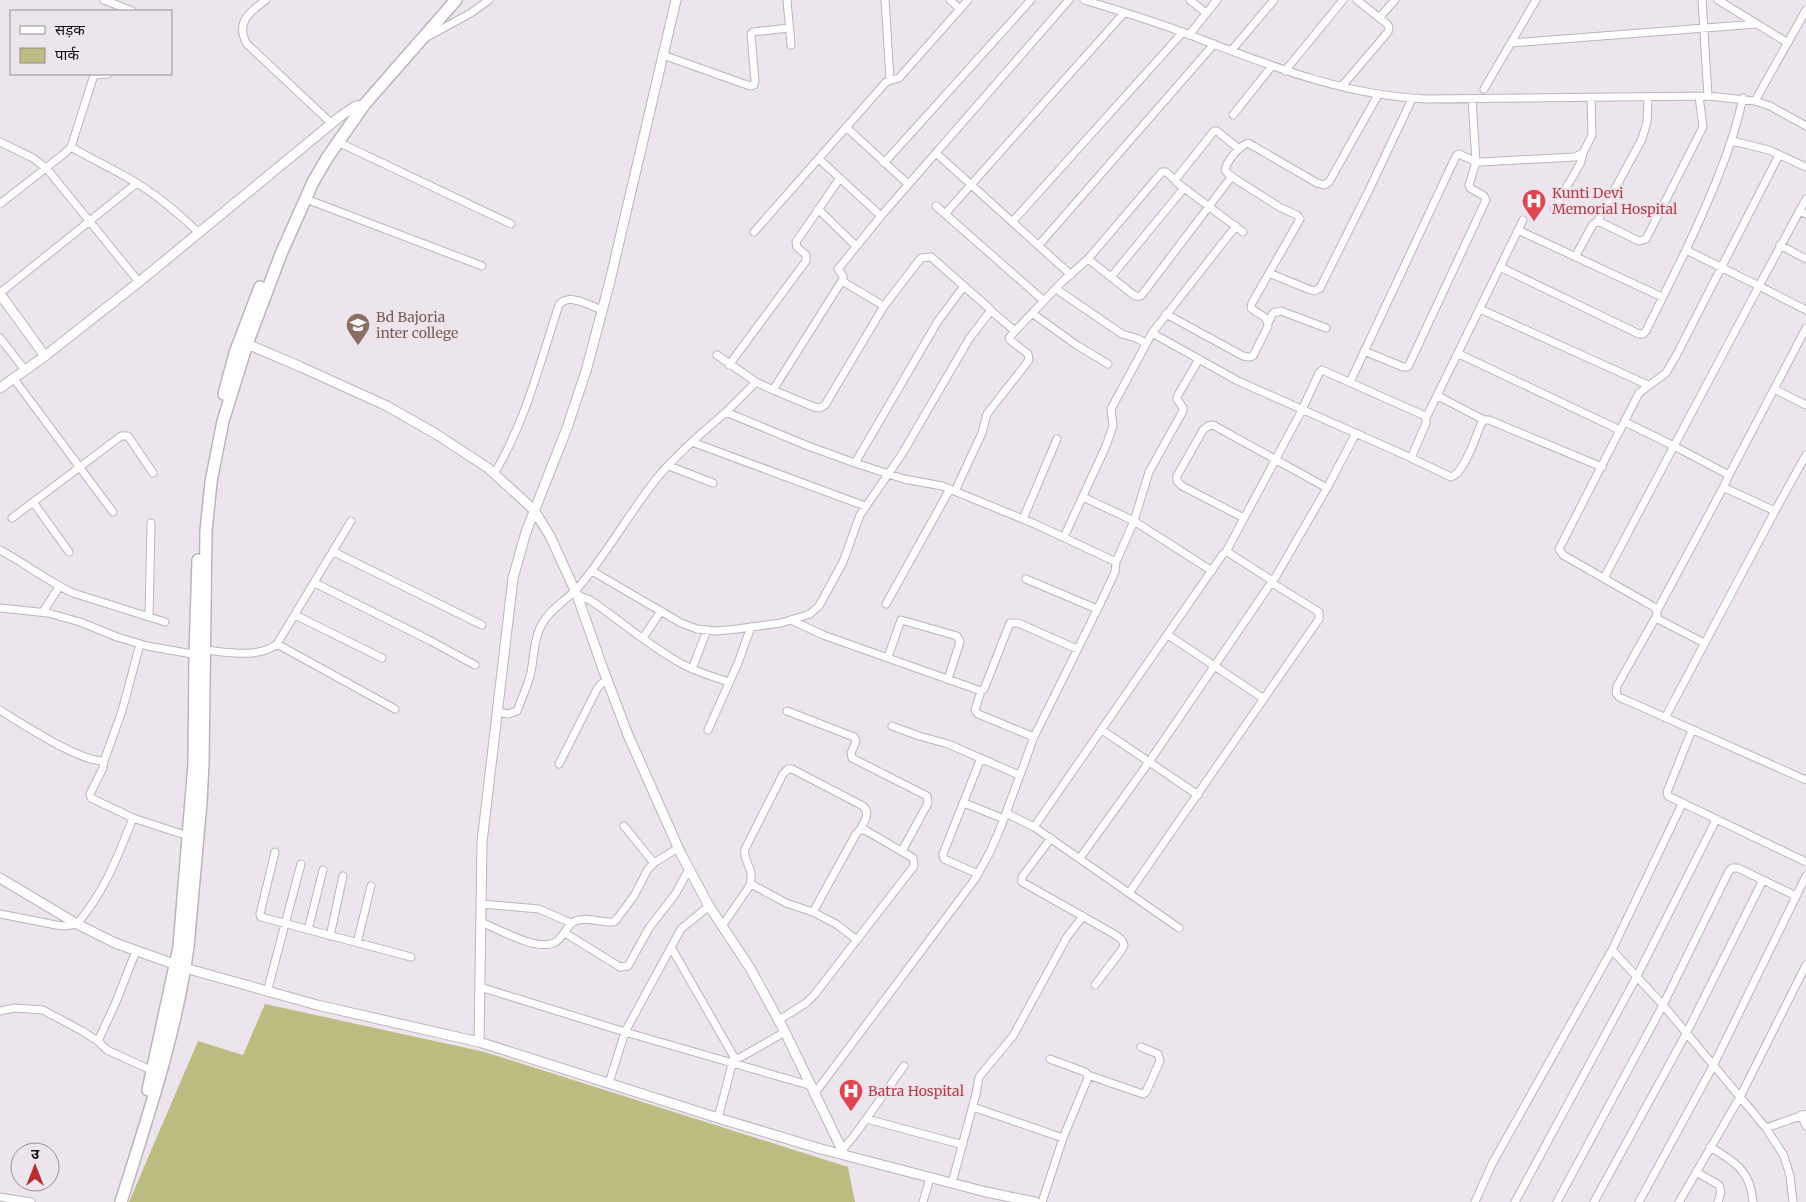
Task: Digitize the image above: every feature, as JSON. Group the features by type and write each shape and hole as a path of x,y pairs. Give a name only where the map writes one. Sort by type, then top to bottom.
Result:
{"main road":[{"path":"121,1202 157,1087 180,967 201,802 199,532 203,483 216,420 235,353 275,252 308,180 322,155 404,48 447,0"},
{"path":"114,1202 180,967 179,947 201,653 206,531 211,482 223,421 247,344 281,254 313,182 360,106 456,0"}],"street":[{"path":"104,0 129,10"},
{"path":"266,0 247,16 242,26 242,34 248,44 331,123"},
{"path":"418,42 471,13 489,0"},
{"path":"479,1042 482,842 513,578 519,553 534,510 570,419 586,371 676,0"},
{"path":"787,0 791,45"},
{"path":"885,0 890,79"},
{"path":"950,0 960,9"},
{"path":"754,232 890,79 899,78 968,0"},
{"path":"884,163 1031,0"},
{"path":"773,390 842,280 843,276 838,269 908,184 1070,0"},
{"path":"1084,0 1186,33 1285,71 1378,95 1412,99 1698,96 1743,98 1770,106 1806,126"},
{"path":"1190,0 1206,12"},
{"path":"1013,221 1217,0"},
{"path":"1231,51 1274,0"},
{"path":"1285,71 1343,0"},
{"path":"1342,86 1388,32 1389,27 1357,0"},
{"path":"1379,18 1395,0"},
{"path":"1484,89 1536,0"},
{"path":"1702,0 1708,96"},
{"path":"1718,0 1788,43"},
{"path":"1754,101 1806,10"},
{"path":"946,214 1124,12"},
{"path":"1511,43 1757,24"},
{"path":"663,55 750,86 754,85 756,81 751,34 753,32 789,28"},
{"path":"1039,245 1214,44"},
{"path":"1233,115 1272,66"},
{"path":"0,204 60,159 71,146 94,75"},
{"path":"1268,322 1267,318 1251,308 1252,303 1300,219 1297,215 1281,208 1232,176 1226,170 1226,166 1242,145 1252,144 1317,183 1324,185 1329,182 1378,95"},
{"path":"1597,222 1639,240 1646,239 1703,127 1698,96"},
{"path":"1575,257 1597,222 1642,139 1647,122 1648,97"},
{"path":"1554,209 1580,164 1592,135 1591,98"},
{"path":"1500,267 1639,334 1643,334 1686,250 1722,170 1743,98"},
{"path":"1269,274 1314,291 1320,288 1412,99"},
{"path":"1364,351 1406,368 1410,364 1486,200 1484,196 1470,188 1469,185 1476,162 1472,99"},
{"path":"0,388 46,356 139,282 331,123 360,106"},
{"path":"846,128 908,184"},
{"path":"1175,180 1214,131 1240,148"},
{"path":"1732,141 1757,146 1806,168"},
{"path":"0,142 33,158 47,169 139,282"},
{"path":"338,142 511,224"},
{"path":"71,146 137,183 178,213 198,232"},
{"path":"936,153 1071,275"},
{"path":"1350,382 1456,156 1459,154 1463,155 1476,162 1584,154"},
{"path":"1704,643 1657,614 1654,607 1563,555 1560,553 1559,548 1639,393 1666,373 1779,155"},
{"path":"819,159 881,216"},
{"path":"886,604 952,490 982,433 988,414 1029,360 1028,354 1010,340 1010,335 1088,259 1162,172 1166,172 1184,188 1244,232"},
{"path":"1088,259 1135,296 1141,296 1232,176"},
{"path":"729,365 806,261 806,255 797,247 796,242 840,178"},
{"path":"46,356 0,294 137,183"},
{"path":"1111,277 1184,188"},
{"path":"306,199 482,266"},
{"path":"1604,578 1717,368 1780,244 1803,213 1806,199"},
{"path":"936,206 1044,301"},
{"path":"818,209 856,246"},
{"path":"1410,458 1426,423 1426,418 1523,220"},
{"path":"1064,537 1106,446 1113,426 1110,409 1152,332 1236,226"},
{"path":"1518,230 1662,297"},
{"path":"1780,244 1806,259"},
{"path":"1686,250 1806,310"},
{"path":"716,355 756,382 820,408 825,405 884,306 907,274 925,256 931,257 1015,331"},
{"path":"842,280 884,306"},
{"path":"855,462 938,321 964,286"},
{"path":"1056,289 1122,334 1146,343"},
{"path":"494,474 508,451 518,428 535,382 559,305 565,300 570,299 602,310"},
{"path":"1480,309 1648,385"},
{"path":"592,571 681,623 697,629 716,631 751,627 791,620 810,614 823,599 843,562 865,506 889,474 969,339 990,310"},
{"path":"1166,314 1249,358 1253,356 1273,313 1281,311 1326,328"},
{"path":"1032,313 1075,344 1108,364"},
{"path":"1806,328 1657,614 1617,686 1616,693 1619,697 1806,780"},
{"path":"1152,332 1238,381 1452,477 1456,476 1461,469 1484,420"},
{"path":"0,338 25,370"},
{"path":"247,344 387,406 462,450 494,474 534,510 550,536 576,593 628,735 678,848 709,906 750,968 779,1020 843,1152"},
{"path":"1459,354 1620,430"},
{"path":"814,1090 978,874 990,852 1034,737 1114,572 1116,562 1134,521 1149,472 1182,411 1183,408 1176,399 1199,359"},
{"path":"1034,827 1226,552 1302,410 1319,373 1322,370 1426,418"},
{"path":"14,378 113,512"},
{"path":"498,712 508,714 517,711 531,671 532,660 542,625 565,599 576,593 621,526 658,478 692,442 756,382"},
{"path":"1774,389 1806,405"},
{"path":"1438,396 1484,420 1489,420 1602,467"},
{"path":"726,412 808,446 889,474 904,479 942,486 1023,519 1116,562"},
{"path":"1625,422 1724,472 1728,478"},
{"path":"1244,518 1182,486 1177,481 1203,430 1208,426 1213,425 1328,488"},
{"path":"1080,858 1149,762 1273,581 1328,488 1356,433"},
{"path":"12,518 120,436 128,436 153,473"},
{"path":"1023,519 1057,439"},
{"path":"692,442 865,506"},
{"path":"1665,718 1806,454"},
{"path":"669,466 713,483"},
{"path":"1724,486 1774,511"},
{"path":"1083,497 1134,521 1212,571"},
{"path":"33,502 69,552"},
{"path":"0,608 43,612 80,622 140,644 201,653 248,653 272,648 277,644 352,521"},
{"path":"148,617 151,523"},
{"path":"0,550 19,560 59,587 96,601 165,622"},
{"path":"334,552 482,625"},
{"path":"1129,893 1320,616 1319,612 1226,552"},
{"path":"1026,579 1097,609"},
{"path":"315,583 475,665"},
{"path":"43,612 59,587"},
{"path":"576,593 590,600 662,652 692,669 729,682"},
{"path":"643,638 661,611"},
{"path":"295,615 382,658"},
{"path":"791,620 823,635 981,691"},
{"path":"888,658 902,620 957,636 960,642 948,678"},
{"path":"1034,737 978,714 975,710 981,691 984,689 1010,623 1018,623 1077,649"},
{"path":"708,730 751,627"},
{"path":"692,669 707,630"},
{"path":"1168,635 1264,699"},
{"path":"140,644 122,711 103,768 90,794 91,798 133,818 188,836"},
{"path":"277,644 395,709"},
{"path":"559,764 597,690 601,684 607,681"},
{"path":"0,710 90,760 104,761"},
{"path":"787,711 854,737 856,741 851,753 852,758 927,796 928,803 902,851"},
{"path":"892,726 948,744 1020,775"},
{"path":"1102,730 1198,795"},
{"path":"1692,730 1667,792 1671,799 1806,862"},
{"path":"978,874 943,857 981,758"},
{"path":"722,926 750,885 752,876 744,854 745,849 783,774 788,769 792,769 863,806 867,814 860,830 813,912"},
{"path":"964,803 1034,827 1179,928"},
{"path":"1475,1202 1492,1164 1612,950 1682,804"},
{"path":"0,914 56,925 77,924 98,897 110,875 133,818"},
{"path":"1516,1202 1637,976 1716,820"},
{"path":"624,826 654,863"},
{"path":"779,1020 806,1003 815,994 914,866 913,858 865,830 860,830"},
{"path":"1051,838 1022,877 1022,882 1122,940 1124,945 1095,985"},
{"path":"481,922 530,943 548,945 555,942 565,933 571,923 583,919 610,922 616,920 634,896 643,875 654,863 678,848"},
{"path":"275,852 260,914 263,918 411,957"},
{"path":"267,992 301,864"},
{"path":"1557,1202 1663,1005 1729,871 1732,868 1738,868 1796,896"},
{"path":"565,933 620,967 628,966 649,928 676,893 689,869"},
{"path":"308,930 323,870"},
{"path":"330,936 343,876"},
{"path":"1639,1202 1713,1066 1806,876"},
{"path":"0,878 77,924 115,943 180,967 267,992 479,1042 718,1118 930,1178 1035,1202"},
{"path":"1594,1202 1686,1034 1763,880"},
{"path":"750,885 756,886 786,904 813,912 836,924 857,940"},
{"path":"357,943 371,886"},
{"path":"481,904 539,909 571,923"},
{"path":"609,1083 625,1032 681,929 709,906"},
{"path":"952,1183 979,1077 1013,1036 1067,937 1083,916"},
{"path":"671,947 711,1014 734,1061 718,1118"},
{"path":"1612,950 1663,1005 1766,1128 1784,1156 1790,1176 1793,1202"},
{"path":"98,1041 136,951"},
{"path":"1680,1202 1740,1097 1806,964"},
{"path":"480,987 625,1032 734,1061 814,1090"},
{"path":"0,1011 14,1008 43,1010 98,1041 117,1056 152,1071"},
{"path":"734,1061 785,1032"},
{"path":"1050,1059 1085,1072 1088,1075 1143,1094 1146,1092 1160,1057 1158,1054 1141,1047"},
{"path":"843,1152 904,1066"},
{"path":"1042,1202 1063,1138 1088,1075"},
{"path":"972,1107 1063,1138"},
{"path":"1766,1128 1804,1114 1806,1126"},
{"path":"867,1119 963,1145"},
{"path":"1710,1147 1734,1160 1740,1167 1752,1191 1753,1202"},
{"path":"1696,1172 1719,1186 1721,1192 1718,1202"},
{"path":"923,1202 930,1178"},
{"path":"0,1197 31,1202"}],"green space":[{"path":"265,1004 485,1052 848,1167 855,1202 129,1202 198,1041 243,1055"}],"place":[{"name":"Kunti Devi Memorial Hospital","path":"1534,222"},
{"name":"Bd Bajoria inter college","path":"358,346"},
{"name":"Batra Hospital","path":"851,1112"}]}
